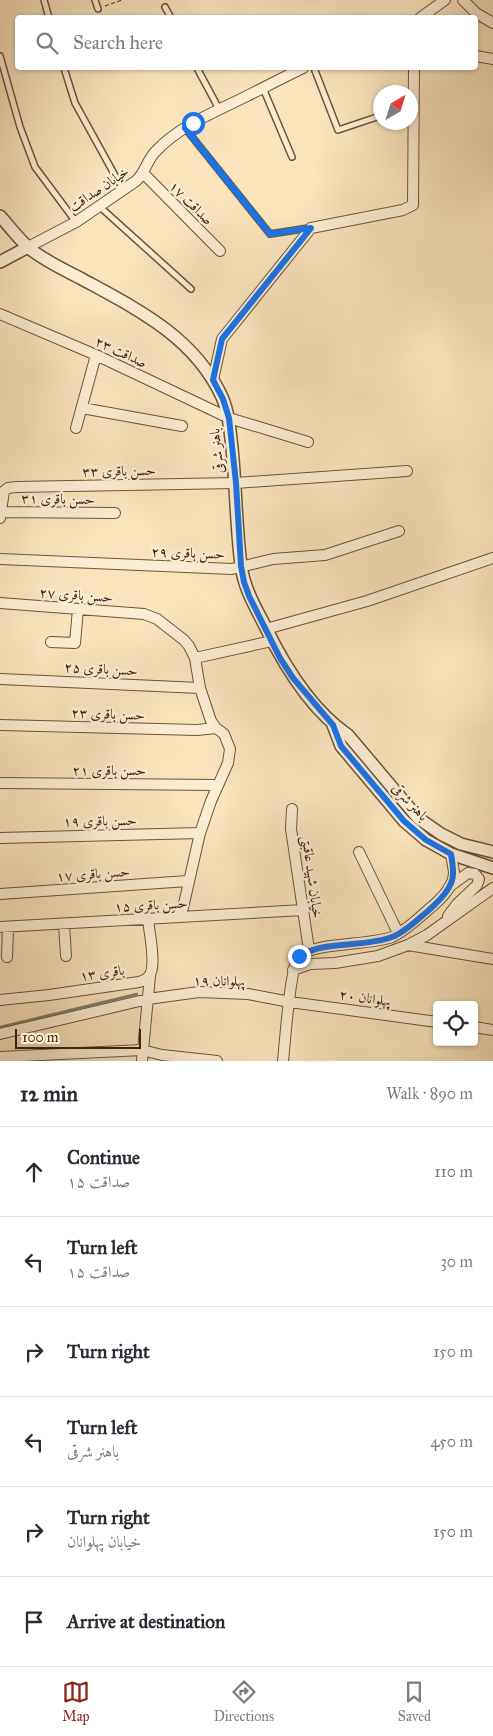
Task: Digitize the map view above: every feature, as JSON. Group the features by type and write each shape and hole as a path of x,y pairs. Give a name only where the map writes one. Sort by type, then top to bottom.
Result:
{"street":[{"path":"424,15 444,0"},
{"path":"463,0 476,13 493,23"},
{"path":"478,56 493,59"},
{"name":"خیابان صداقت","path":"28,247 76,222 123,191 144,174 149,159 155,151 185,128 299,70"},
{"path":"413,85 414,70"},
{"path":"213,380 222,339 311,228 403,210 413,205 412,130"},
{"name":"صداقت ۱۷","path":"144,174 220,251"},
{"name":"باهنر شرقی","path":"0,216 28,247 66,271 152,318 178,337 193,354 213,380 223,399 229,418 236,483 241,566 249,596 293,678 333,725 348,735 418,818 441,834 461,844 493,852"},
{"path":"0,262 28,247"},
{"name":"صداقت ۲۳","path":"0,314 229,418 308,442"},
{"path":"76,428 96,356"},
{"path":"82,408 182,426"},
{"name":"حسن باقری ۳۳","path":"2,491 16,487 236,483 407,471"},
{"path":"0,515 2,491"},
{"name":"حسن باقری ۳۱","path":"0,515 115,513"},
{"name":"حسن باقری ۲۹","path":"0,559 232,569 273,558 326,555 399,531"},
{"path":"266,630 367,601 493,558"},
{"name":"حسن باقری ۲۷","path":"0,603 144,614 150,616 184,640 195,658"},
{"path":"51,642 74,643 78,609"},
{"path":"177,917 183,908 200,833 228,763 230,749 224,734 211,721 200,688 195,658 272,641"},
{"name":"حسن باقری ۲۵","path":"0,679 200,688"},
{"name":"حسن باقری ۲۳","path":"0,725 197,730 216,728"},
{"name":"باهنر شرقی","path":"333,725 341,746 404,821 426,840 451,854 493,868"},
{"name":"حسن باقری ۲۱","path":"0,783 218,785"},
{"name":"خیابان شهید عاقبتی","path":"292,809 291,829 309,950"},
{"name":"حسن باقری ۱۹","path":"0,838 200,833"},
{"path":"359,852 398,933"},
{"path":"449,887 454,874 451,854"},
{"path":"283,1061 293,970 299,956 309,950 392,937 414,922 437,902 449,887 468,872 475,874 479,879 477,885 457,904 445,921"},
{"name":"حسن باقری ۱۷","path":"0,894 188,881"},
{"path":"293,970 310,964 335,963 378,956 408,945 427,935 493,888"},
{"name":"حسن باقری ۱۵","path":"4,927 303,910"},
{"path":"142,1061 150,976 153,964 148,919"},
{"path":"64,924 66,956"},
{"path":"4,927 7,957"},
{"path":"408,945 493,959"},
{"name":"باقری ۱۳","path":"0,1000 138,982 150,976"},
{"name":"پهلوانان ۱۹","path":"148,999 199,992 248,994 290,1002"},
{"path":"0,1034 148,999"},
{"name":"پهلوانان ۲۰","path":"290,1002 433,1021"},
{"path":"478,1028 493,1030"},
{"path":"0,1057 142,1050 162,1055 217,1061"}],"lane":[{"path":"44,0 48,15"},
{"path":"95,0 98,9"},
{"path":"165,7 169,15"},
{"path":"0,56 20,127 35,167 76,222"},
{"path":"65,70 75,103 123,191"},
{"path":"198,70 220,109"},
{"path":"315,70 338,130 373,118"},
{"path":"0,82 6,79"},
{"path":"262,88 292,157"},
{"path":"185,128 270,234 311,228"},
{"path":"99,206 191,289"}],"path":[{"path":"98,9 122,0"}],"waterway":[{"path":"0,1027 137,994"}],"route":[{"path":"193,123 185,128 270,234 311,228 222,339 213,380 223,399 229,418 236,483 241,566 244,582 280,658 293,678 333,725 341,746 404,821 426,840 451,854 454,874 449,887 437,902 414,922 392,937 309,950 299,956"}]}
